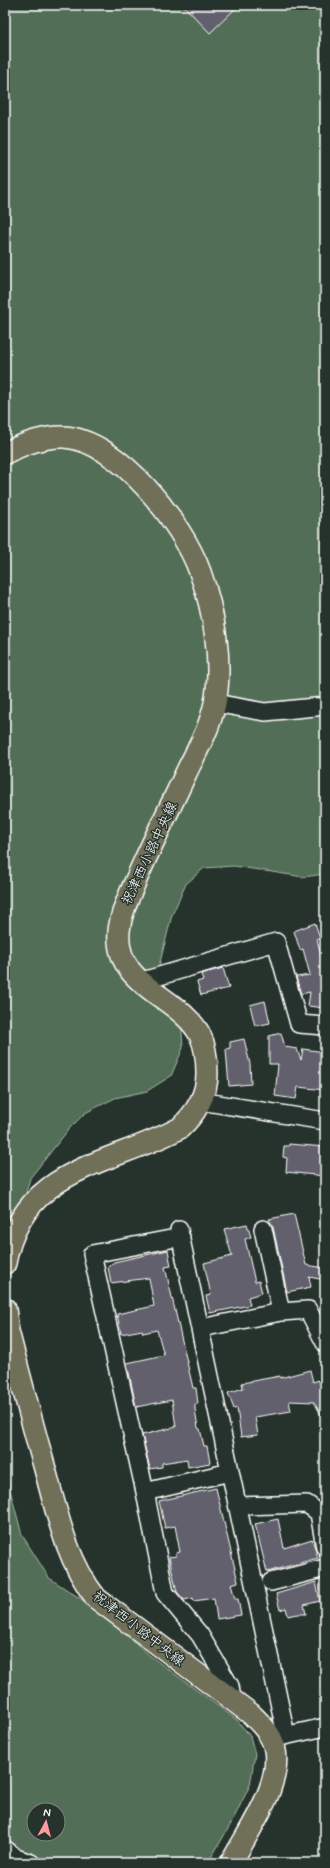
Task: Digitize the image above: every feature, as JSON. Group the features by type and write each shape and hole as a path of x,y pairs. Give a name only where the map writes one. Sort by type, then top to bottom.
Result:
{"main road":[{"name":"祝津西小路中央線","path":"5,453 23,445 44,439 64,437 83,440 118,460 147,489 183,539 199,570 207,594 215,640 217,664 215,703 204,736 145,859 123,910 119,934 125,964 139,982 190,1022 200,1036 205,1052 207,1076 206,1089 189,1120 180,1128 66,1176 43,1192 28,1210 13,1233 5,1264"},
{"name":"祝津西小路中央線","path":"5,1309 8,1331 53,1501 74,1563 83,1581 96,1598 279,1737 275,1759 275,1774 268,1793 231,1863"}],"street":[{"path":"215,703 264,712 325,706"},
{"path":"139,982 276,942 299,1024 325,1026"},
{"path":"200,1101 325,1121"},
{"path":"263,1229 281,1312"},
{"path":"232,1700 230,1686 200,1635 165,1593 145,1492 92,1254 180,1234 238,1506 279,1737 325,1727"},
{"path":"201,1328 281,1312 308,1310 325,1343"},
{"path":"145,1492 230,1472"},
{"path":"238,1506 307,1504 319,1514 325,1547"},
{"path":"271,1582 325,1568"},
{"path":"5,1849 16,1858 31,1863"}],"green space":[{"path":"5,5 325,5 325,874 303,877 234,866 204,868 186,884 172,915 159,966 168,992 181,1018 183,1048 171,1076 147,1091 115,1098 85,1113 69,1129 30,1178 15,1236 6,1299 5,1327"},
{"path":"5,1430 9,1486 22,1535 49,1578 101,1612 149,1655 237,1720 250,1736 255,1754 250,1785 232,1822 208,1863 5,1863"}],"building":[{"path":"183,5 239,5 210,33"},
{"path":"315,923 320,938 317,939 325,973 325,1008 308,1006 310,992 301,994 296,977 310,975 303,949 300,950 294,931"},
{"path":"223,968 229,988 201,995 197,982 203,980 201,974"},
{"path":"265,1001 270,1023 255,1026 250,1005"},
{"path":"281,1033 285,1047 297,1049 301,1060 303,1049 325,1052 325,1090 298,1087 296,1099 275,1096 278,1064 269,1064 269,1036"},
{"path":"244,1039 250,1064 251,1084 229,1086 226,1049 230,1048 230,1042"},
{"path":"289,1144 325,1147 325,1176 286,1172 287,1158 283,1157 284,1146 289,1146"},
{"path":"294,1214 306,1265 325,1268 325,1280 309,1277 311,1287 287,1292 273,1227 269,1219"},
{"path":"247,1224 251,1237 245,1239 255,1282 259,1281 262,1293 248,1297 250,1305 210,1313 206,1296 211,1295 204,1263 232,1256 224,1229"},
{"path":"168,1250 171,1266 165,1267 193,1388 196,1388 198,1404 195,1404 195,1409 198,1428 200,1429 204,1446 207,1446 210,1463 188,1467 187,1459 162,1463 162,1467 150,1469 142,1435 176,1427 172,1400 136,1407 127,1363 164,1355 157,1330 143,1333 142,1330 121,1334 117,1314 154,1306 149,1278 111,1283 108,1267 114,1262"},
{"path":"310,1370 313,1382 319,1380 325,1402 325,1422 314,1402 289,1401 291,1411 255,1417 258,1435 241,1437 237,1408 234,1409 228,1393 243,1388 242,1383 280,1376 280,1378"},
{"path":"216,1488 238,1582 231,1584 235,1599 238,1599 241,1615 217,1619 214,1598 194,1601 193,1598 184,1600 177,1592 169,1557 176,1556 176,1553 180,1552 175,1526 165,1528 159,1501"},
{"path":"278,1519 284,1548 312,1539 318,1558 267,1572 255,1524"},
{"path":"316,1582 320,1601 304,1605 306,1614 288,1616 286,1608 280,1610 276,1594"}]}
